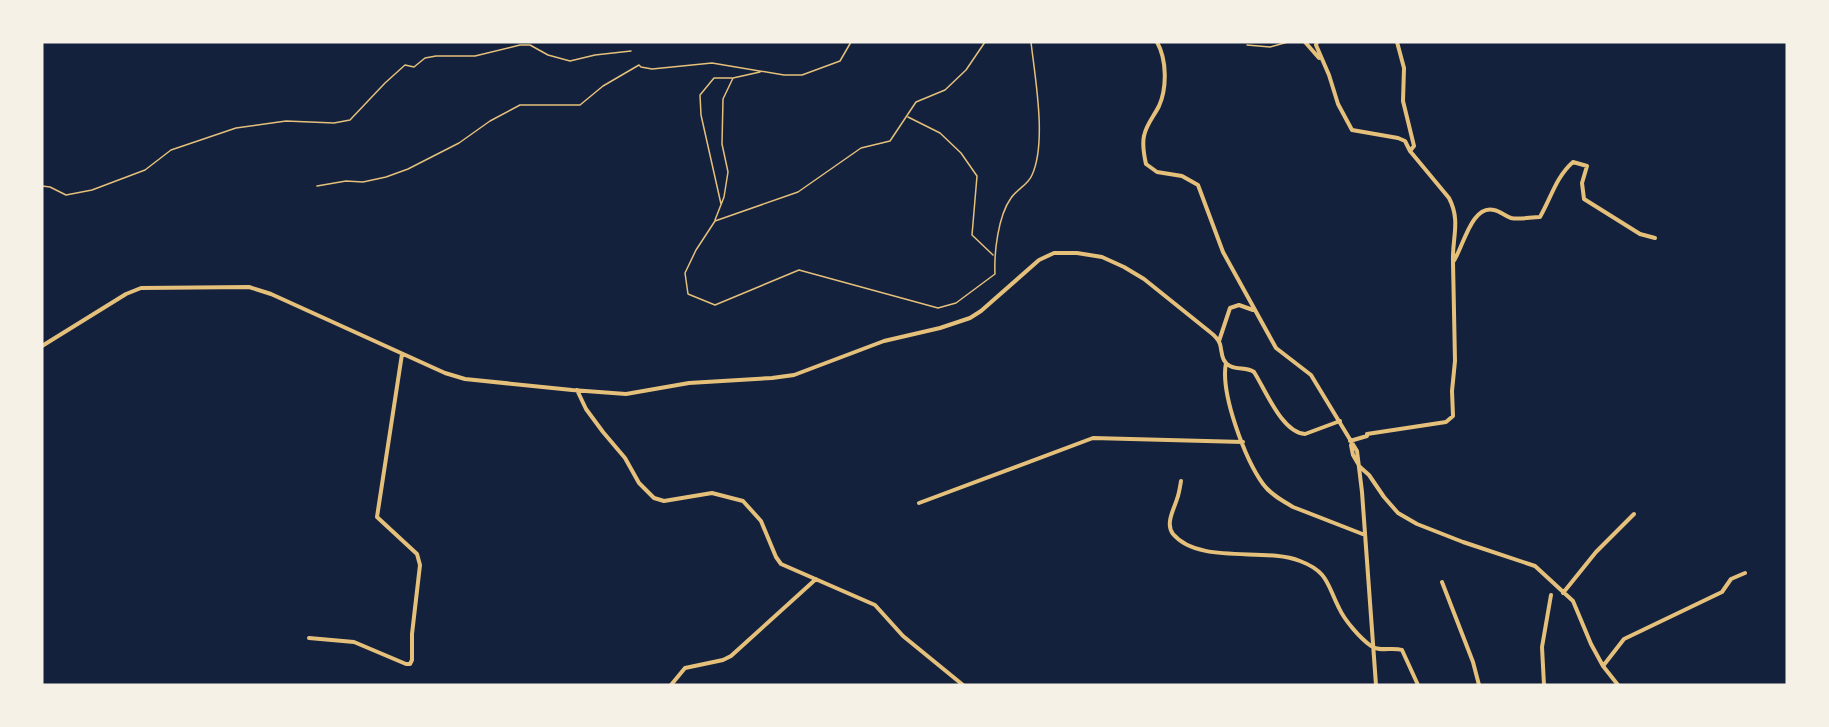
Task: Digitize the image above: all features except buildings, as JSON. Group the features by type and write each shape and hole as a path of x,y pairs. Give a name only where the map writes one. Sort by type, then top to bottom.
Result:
{"street":[{"path":"1157,42 1163,66 1164,86 1159,105 1144,135 1143,148 1146,164 1157,172 1182,176 1198,185 1216,237 1276,348 1311,375 1357,451 1376,685"},
{"path":"1305,42 1322,61"},
{"path":"1317,42 1316,45 1338,104 1352,130 1405,141 1410,151 1449,198 1453,207 1456,238 1453,262 1455,361 1452,391 1454,416 1446,422 1367,434 1367,436 1350,441"},
{"path":"1397,42 1404,68 1403,101 1414,146 1410,151"},
{"path":"1453,262 1475,218 1481,212 1487,209 1512,218 1540,217 1559,177 1573,162 1587,166 1582,183 1584,199 1640,234 1655,238"},
{"path":"42,346 126,294 141,288 249,287 271,294 402,354 465,379 626,394 688,383 794,375 884,341 940,328 970,318 1039,260 1054,254 1077,253 1102,257 1144,279 1219,341"},
{"path":"1254,310 1239,305 1230,308 1219,341 1226,363 1225,376 1231,412 1249,459 1263,484 1276,496 1293,507 1365,535"},
{"path":"309,638 354,642 406,664 410,664 412,660 412,634 420,565 417,554 377,517 402,354"},
{"path":"1226,363 1231,366 1248,368 1254,372 1275,410 1293,430 1300,434 1312,432 1340,421"},
{"path":"577,390 597,424 625,458 639,483 654,498 664,501 712,493 743,501 761,521 781,564 875,605 903,636 963,685"},
{"path":"919,503 1093,438 1243,442"},
{"path":"1360,467 1369,475 1398,513 1408,519 1498,555 1535,566 1573,601 1591,644 1603,666 1618,685"},
{"path":"1181,481 1170,522 1170,529 1174,535 1184,542 1203,549 1272,555 1300,560 1327,579 1344,617 1374,648 1402,651 1418,685"},
{"path":"1563,593 1596,552 1634,514"},
{"path":"1603,666 1624,639 1722,592 1731,579 1745,573"},
{"path":"671,685 685,668 723,660 731,656 816,579"},
{"path":"1442,582 1473,662 1479,685"},
{"path":"1544,685 1542,646 1551,595"}],"lane":[{"path":"1247,45 1270,47 1288,42"}],"path":[{"path":"317,186 346,181 374,180 408,169 459,142 490,121 520,105 580,105 603,86 639,65 652,69 712,63 764,72 802,75 840,61 851,42"},
{"path":"715,221 798,192 861,148 890,141 916,102 945,90 966,70 985,42"},
{"path":"733,78 723,99 722,144 728,172 715,221 696,250 685,273 688,294 715,305 799,270 938,308 956,303 994,274 994,256 1008,202 1015,192 1027,184 1033,174 1040,118 1031,42"},
{"path":"42,186 50,187 66,195 92,190 145,170 171,150 236,128 286,121 334,123 350,120 405,65 414,66 425,58 475,56 520,45 530,45 548,55 570,61 595,55 631,51"},
{"path":"721,205 701,115 700,95 714,78 733,78 764,72"},
{"path":"907,117 940,134 962,153 977,176 972,235 994,256"}]}
